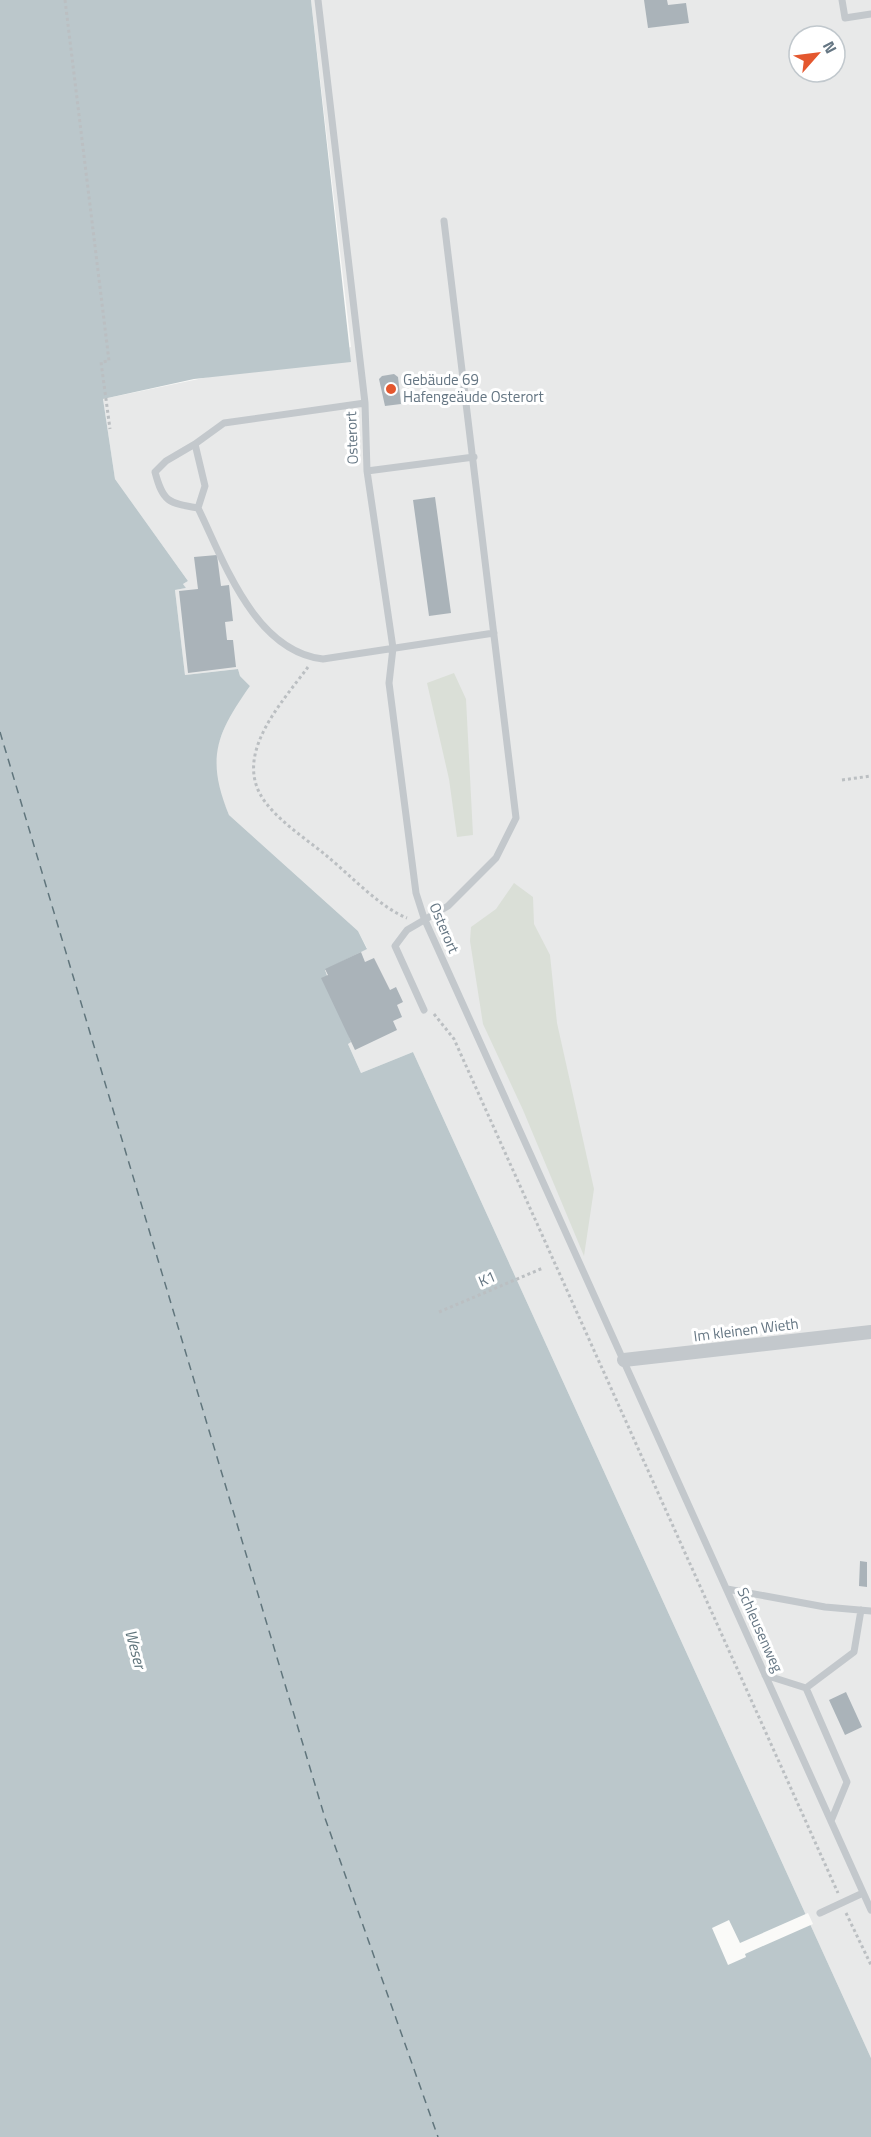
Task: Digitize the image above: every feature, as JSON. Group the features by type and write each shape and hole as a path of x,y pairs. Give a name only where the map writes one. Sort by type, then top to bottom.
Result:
{"street":[{"name":"Im kleinen Wieth","path":"624,1360 871,1332"}],"lane":[{"name":"Osterort","path":"318,0 365,403 367,471 393,648 389,683 416,893 424,918 624,1360"},
{"path":"842,0 844,18 871,14"},
{"path":"424,1010 394,946 407,930 448,906 496,858 516,818 444,221"},
{"path":"198,508 170,503 160,492 155,472 166,461 224,423 365,403"},
{"path":"195,444 205,486 198,508 246,606 273,634 304,656 314,658 352,655 494,633"},
{"name":"Osterort","path":"367,471 474,457"},
{"name":"Schleusenweg","path":"624,1360 871,1910"},
{"path":"727,1589 825,1607 871,1611"},
{"path":"806,1688 854,1652 861,1610"},
{"path":"765,1675 806,1688 847,1782 831,1821"},
{"path":"820,1913 863,1893"}],"path":[{"path":"65,0 109,361 102,362 110,429"},
{"path":"314,658 269,722 255,750 253,771 256,788 267,805 387,905 406,918 424,918"},
{"path":"842,780 871,776"},
{"path":"424,1010 435,1014 454,1039 871,1965"},
{"name":"K1","path":"439,1312 543,1268"}],"shaded area":[{"path":"311,0 871,0 871,2058 413,1052 361,1073 348,1044 325,969 367,948 358,931 229,815 218,789 214,767 217,746 231,712 250,686 240,676 238,669 185,675 175,590 186,588 183,584 188,581 115,479 103,399 351,347"},
{"path":"454,673 466,699 473,835 457,837 449,779 427,683"},
{"path":"514,883 533,897 534,924 550,955 557,1023 594,1189 584,1256 523,1110 483,1024 470,941 471,927 496,909"}],"water":[{"name":"Weser","path":"0,0 311,0 351,362 194,379 103,399 115,479 188,581 183,584 186,588 175,590 185,675 238,669 240,676 250,686 229,719 218,748 218,778 229,815 358,931 367,949 325,970 351,1042 348,1044 361,1073 413,1052 871,2058 871,2137 0,2137"}],"pier":[{"path":"808,1913 813,1924 745,1954 746,1957 728,1965 712,1928 729,1920 740,1943"}],"building":[{"path":"644,0 667,0 668,5 686,3 689,23 648,28"},
{"name":"Gebäude 69 Hafengeäude Osterort","path":"394,374 398,377 401,404 385,406 379,379 382,376"},
{"path":"435,497 451,613 429,616 413,500"},
{"path":"217,555 221,586 229,585 233,621 225,622 227,640 233,640 236,667 188,673 179,591 198,589 194,557"},
{"path":"361,952 365,962 374,958 390,990 396,987 403,1002 397,1005 402,1017 393,1021 397,1030 355,1050 321,978 328,975 325,969"},
{"path":"860,1561 867,1562 867,1587 859,1586"},
{"path":"846,1692 862,1727 845,1735 829,1700"}],"ferry route":[{"path":"0,732 325,1818 438,2137"}],"place":[{"name":"Gebäude 69 Hafengeäude Osterort","path":"391,389"}]}
